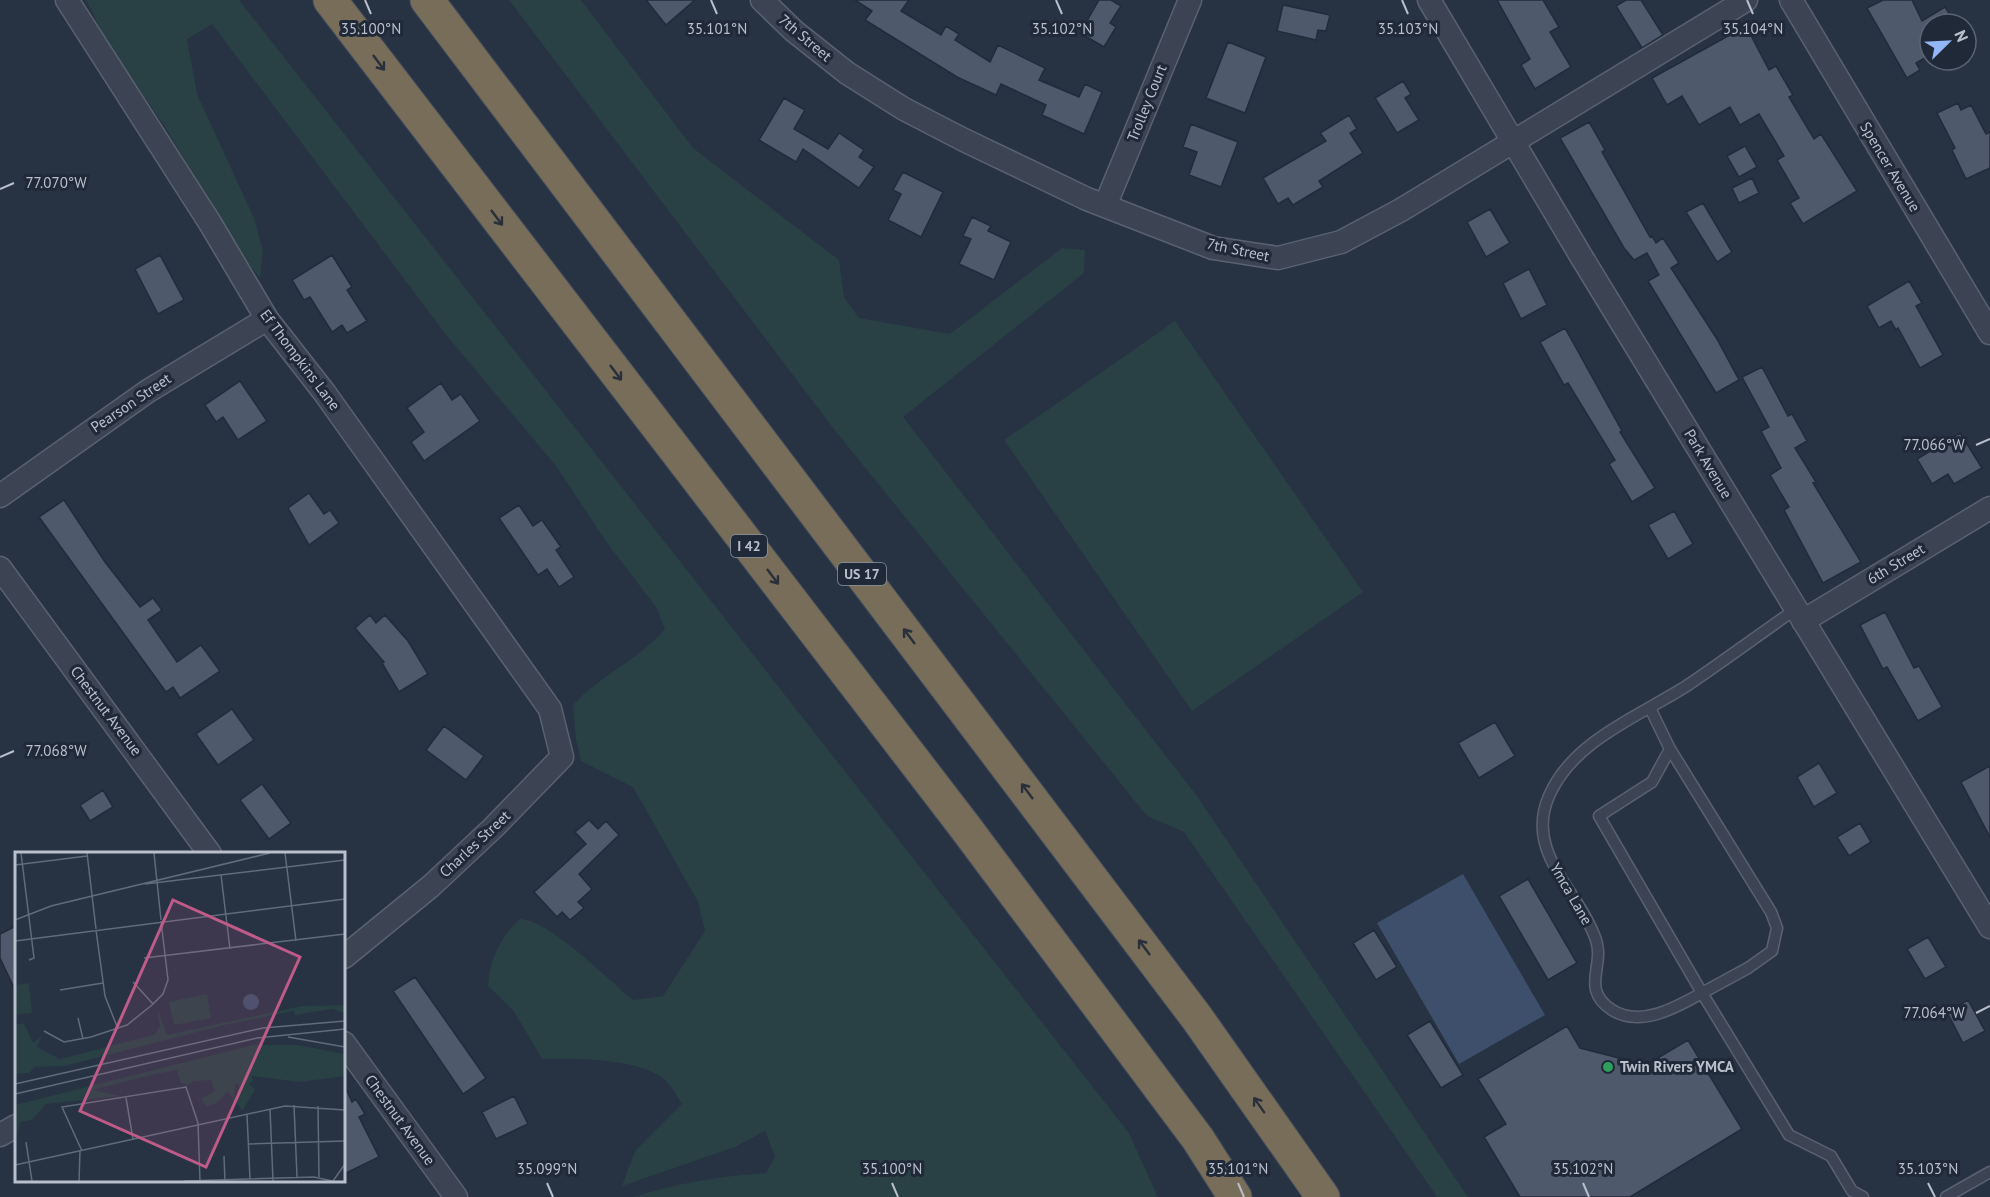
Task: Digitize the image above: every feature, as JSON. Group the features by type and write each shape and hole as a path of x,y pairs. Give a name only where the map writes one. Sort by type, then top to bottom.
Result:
{"highway":[{"name":"I 42","path":"330,0 958,818 1198,1139 1234,1197"},
{"name":"US 17","path":"427,0 1190,1009 1323,1197"},
{"path":"1165,1095 1221,1197"}],"street":[{"name":"Ef Thompkins Lane","path":"67,0 204,213 267,319 324,392 550,709"},
{"name":"Trolley Court","path":"1105,206 1190,0"},
{"name":"Park Avenue","path":"1429,0 1990,927"},
{"name":"7th Street","path":"777,5 847,73 904,109 1105,206 1213,248 1278,258 1341,242 1514,143 1746,0"},
{"name":"Spencer Avenue","path":"1791,0 1990,333"},
{"name":"Spencer Avenue","path":"1802,0 1990,310"},
{"name":"Pearson Street","path":"0,496 148,391 267,319"},
{"name":"6th Street","path":"1800,615 1990,508"},
{"name":"Chestnut Avenue","path":"0,568 209,852"},
{"name":"Charles Street","path":"345,956 431,886 494,827 562,757 550,709"},
{"name":"Chestnut Avenue","path":"345,1044 456,1197"},
{"path":"0,1135 15,1127"}],"lane":[{"name":"Ymca Lane","path":"1650,708 1670,749 1771,912 1777,928 1772,951 1671,1010 1643,1017 1615,1011 1601,1001 1594,988 1597,944 1590,922 1553,863 1542,840 1540,820 1549,795 1566,766 1598,739 1800,615"},
{"path":"1670,749 1652,782 1599,816 1702,993 1789,1135 1831,1156 1852,1191 1863,1197"},
{"path":"1946,1197 1990,1172"}],"green space":[{"path":"86,0 239,0 1129,1133 1158,1197 633,1197 699,1181 766,1173 775,1157 765,1131 735,1147 622,1186 635,1151 682,1104 674,1092 656,1073 642,1068 607,1061 542,1059 513,1010 488,986 497,949 520,919 532,922 562,939 633,1000 663,996 705,931 698,902 633,787 581,761 576,740 573,705 655,640 665,629 656,607 607,543 556,466 447,336 212,24 187,39 197,94 254,218 263,250 260,278 243,257 165,127 108,44"},
{"path":"509,0 581,0 693,148 839,260 844,297 859,318 950,334 1062,248 1085,250 1084,273 903,417 1197,796 1468,1197 1437,1197 1184,832 1147,816 833,428"},
{"path":"1175,321 1363,592 1192,711 1004,440"}],"water":[{"path":"1463,874 1545,1015 1459,1064 1377,923"}],"building":[{"path":"646,0 695,0 666,25"},
{"path":"855,0 909,0 901,11 941,35 946,26 959,34 955,40 990,62 998,45 1045,68 1039,80 1079,97 1085,84 1102,92 1084,134 1042,115 1046,105 1001,84 996,95 957,77 865,20 872,11"},
{"path":"1099,0 1111,0 1121,6 1110,23 1116,27 1104,47 1080,33"},
{"path":"1497,0 1543,0 1559,27 1550,32 1571,67 1535,89 1521,65 1530,59"},
{"path":"1626,0 1641,0 1663,35 1642,48 1616,6"},
{"path":"1883,0 1912,0 1918,13 1918,62 1916,63 1918,71 1907,78 1867,8"},
{"path":"1283,5 1330,15 1326,31 1318,30 1316,40 1277,31"},
{"path":"1945,7 1948,12 1937,12"},
{"path":"1746,26 1769,70 1776,66 1793,95 1789,97 1814,139 1821,134 1857,191 1803,224 1790,203 1799,198 1777,160 1784,156 1759,114 1740,125 1730,107 1699,125 1682,96 1667,105 1652,78"},
{"path":"1228,42 1266,57 1245,113 1206,98"},
{"path":"1403,81 1411,94 1405,98 1419,120 1397,133 1375,98"},
{"path":"784,98 805,110 794,129 828,149 839,133 864,150 859,157 874,167 859,188 803,149 796,162 759,140"},
{"path":"1958,103 1961,110 1971,105 1986,134 1990,132 1990,168 1966,179 1952,150 1955,148 1937,113"},
{"path":"1349,115 1357,129 1350,133 1363,153 1319,181 1323,187 1293,205 1288,198 1278,204 1263,178 1326,141 1320,133"},
{"path":"1589,122 1605,150 1602,152 1650,237 1652,236 1656,243 1663,238 1679,263 1671,268 1717,339 1739,380 1716,393 1648,281 1659,275 1647,253 1634,260 1624,248 1560,138"},
{"path":"1191,124 1238,142 1221,187 1189,175 1197,152 1183,147"},
{"path":"1745,146 1757,167 1739,177 1727,156"},
{"path":"903,172 943,192 921,237 888,220 901,194 893,190"},
{"path":"1752,178 1759,193 1739,203 1732,188"},
{"path":"1703,203 1732,252 1717,262 1686,212"},
{"path":"1490,209 1510,243 1486,257 1467,222"},
{"path":"972,217 991,226 988,231 1011,242 994,280 959,264 971,239 963,236"},
{"path":"160,255 184,300 158,314 135,269"},
{"path":"332,255 352,287 347,290 367,321 347,333 342,325 332,332 310,297 304,300 292,280"},
{"path":"1529,269 1547,305 1521,319 1503,283"},
{"path":"1909,281 1922,303 1916,306 1943,355 1920,368 1898,328 1896,330 1891,321 1879,328 1867,306"},
{"path":"1565,328 1622,431 1620,432 1655,488 1632,502 1609,464 1615,460 1568,383 1564,385 1540,342"},
{"path":"1762,367 1788,416 1792,414 1807,441 1795,448 1816,482 1813,483 1861,562 1823,583 1784,510 1789,507 1770,475 1781,468 1761,431 1769,427 1742,377"},
{"path":"240,381 267,421 238,440 223,417 216,422 205,405"},
{"path":"441,383 452,400 461,394 480,421 424,461 411,442 424,432 407,408"},
{"path":"1960,433 1982,468 1954,484 1948,474 1932,484 1917,459"},
{"path":"309,493 324,514 330,510 339,523 309,545 288,508"},
{"path":"64,500 105,562 140,607 153,598 162,610 148,620 177,662 201,645 220,671 180,698 173,687 166,692 39,517"},
{"path":"519,505 533,526 542,520 561,547 556,550 574,577 559,587 547,569 538,575 499,518"},
{"path":"1674,511 1693,544 1668,559 1648,525"},
{"path":"1885,612 1914,668 1919,666 1942,707 1918,721 1887,667 1883,669 1860,625"},
{"path":"370,615 376,623 385,615 408,641 428,674 399,692 382,663 384,662 355,628"},
{"path":"232,709 254,740 218,765 196,734"},
{"path":"1495,722 1515,756 1479,778 1458,743"},
{"path":"444,726 484,756 466,780 426,750"},
{"path":"1819,763 1837,793 1814,807 1797,777"},
{"path":"1990,766 1990,837 1961,782"},
{"path":"262,784 291,823 269,839 240,800"},
{"path":"103,790 113,807 90,821 80,805"},
{"path":"589,820 598,829 606,821 619,835 579,874 592,889 578,902 584,908 570,920 562,912 557,917 534,892 586,844 575,832"},
{"path":"1860,823 1871,842 1849,856 1837,837"},
{"path":"1528,879 1577,963 1548,980 1499,896"},
{"path":"15,926 15,990 0,958 0,934"},
{"path":"1374,930 1397,967 1376,980 1353,943"},
{"path":"1928,937 1946,967 1925,979 1907,949"},
{"path":"415,977 486,1078 463,1094 393,991"},
{"path":"1968,1000 1985,1031 1963,1043 1947,1012"},
{"path":"1430,1021 1463,1075 1441,1088 1407,1035"},
{"path":"1567,1026 1580,1048 1646,1065 1688,1040 1742,1129 1630,1197 1520,1197 1484,1137 1506,1124 1478,1079"},
{"path":"345,1086 352,1102 356,1099 365,1114 359,1117 379,1157 345,1174"},
{"path":"514,1096 528,1124 496,1139 482,1112"}],"place":[{"name":"Twin Rivers YMCA","path":"1608,1067"}]}
